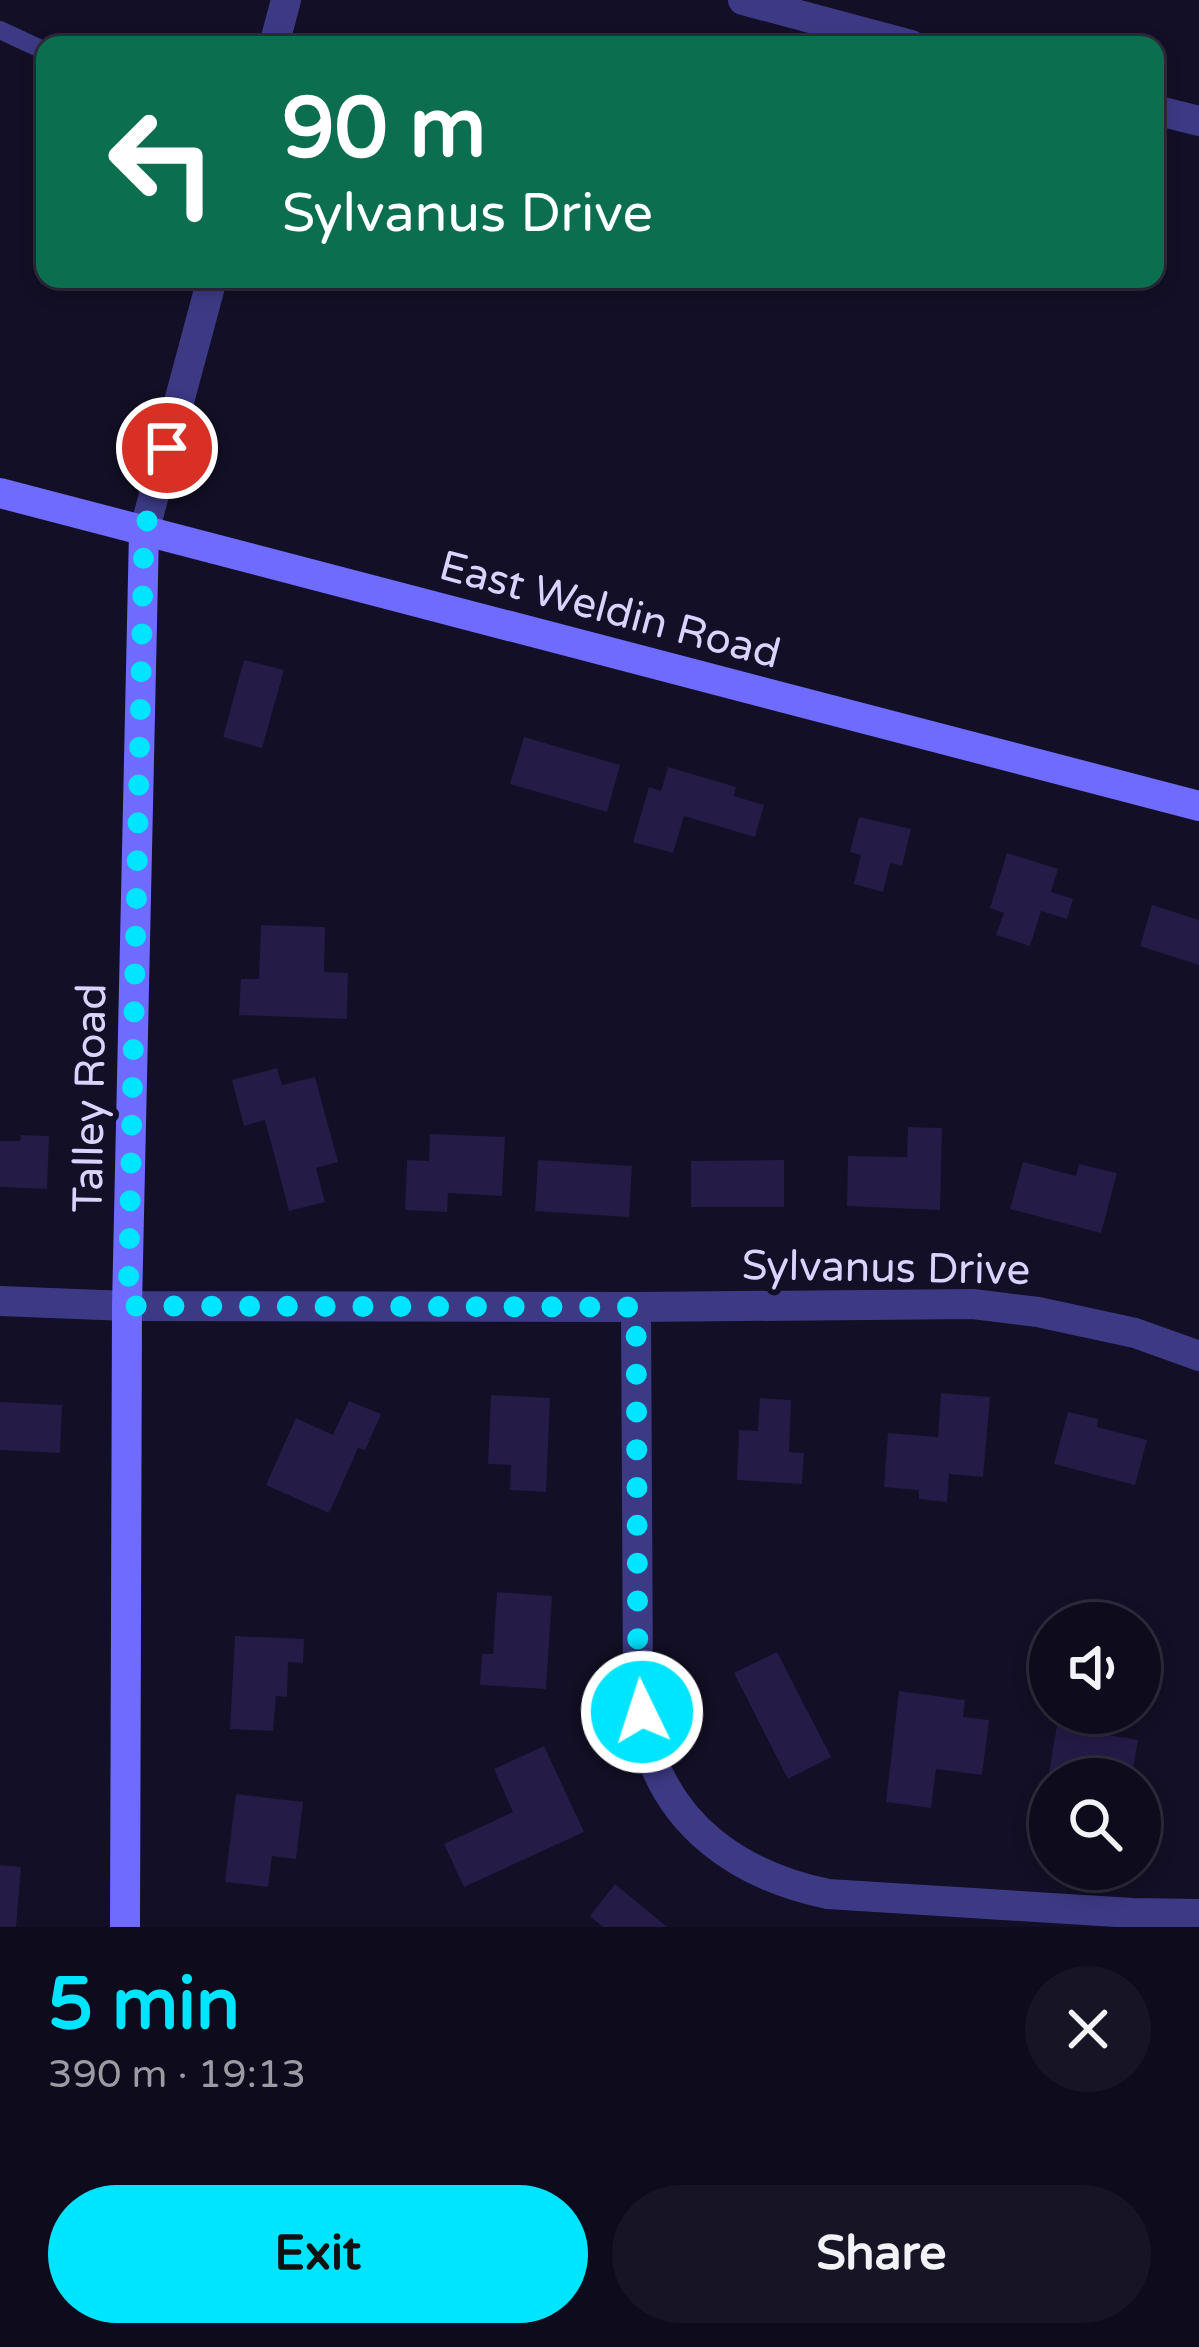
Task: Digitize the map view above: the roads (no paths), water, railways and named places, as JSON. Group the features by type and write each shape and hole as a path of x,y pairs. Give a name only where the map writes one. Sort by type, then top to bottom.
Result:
{"street":[{"path":"276,36 286,0"},
{"path":"743,0 877,36"},
{"path":"1164,112 1199,121"},
{"name":"Talley Road","path":"125,1927 128,1306 144,532 210,288"},
{"name":"East Weldin Road","path":"0,494 1199,806"},
{"name":"Sylvanus Drive","path":"0,1301 128,1306 973,1304 1135,1333 1199,1356"},
{"path":"636,1307 638,1688 646,1736 677,1807 733,1860 797,1888 828,1894 1199,1914"}],"lane":[{"path":"0,30 36,47"}]}
